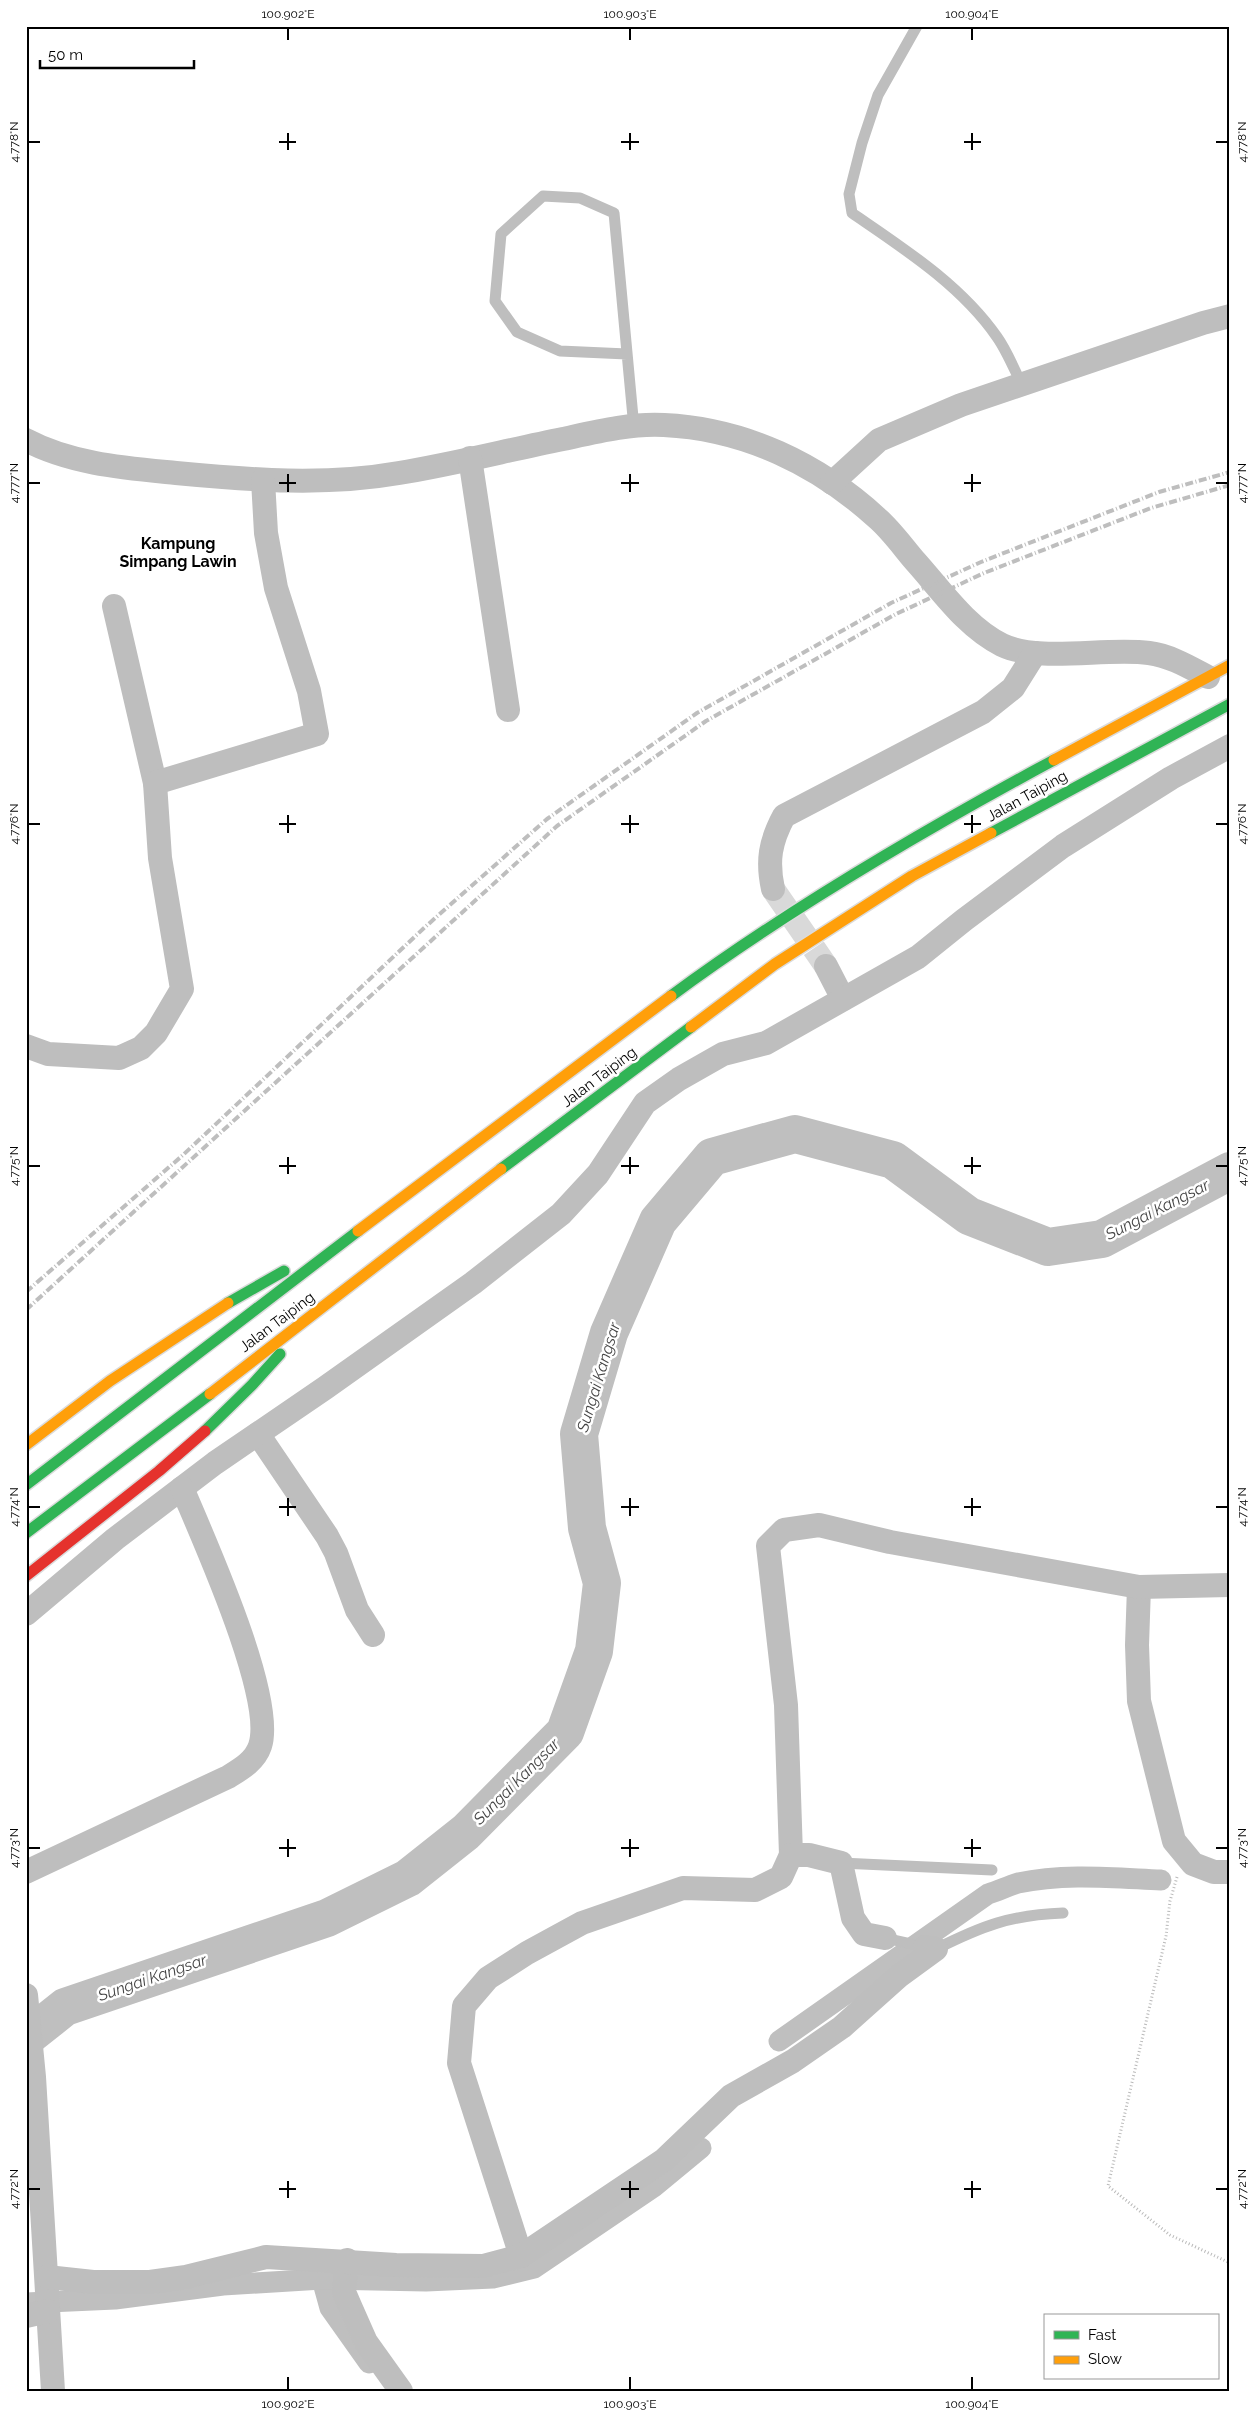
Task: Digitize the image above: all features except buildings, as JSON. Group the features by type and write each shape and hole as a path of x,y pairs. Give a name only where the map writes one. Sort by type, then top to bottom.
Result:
{"highway":[{"name":"Jalan Taiping","path":"26,1485 490,1130 726,958 866,867 1007,785 1230,665"},
{"name":"Jalan Taiping","path":"26,1532 312,1316 479,1185 775,964 912,876 1230,704"},
{"path":"26,1445 110,1381 226,1304 277,1274 336,1248"},
{"path":"26,1576 204,1434 261,1376 312,1316"}],"street":[{"path":"832,483 879,440 961,405 1230,316"},
{"path":"26,440 40,447 82,459 129,468 263,480 325,482 399,473 596,432 662,425 706,430 761,444 815,469 879,519 970,624 1004,646 1035,653 1149,653 1174,659 1208,677"},
{"path":"470,458 508,710"},
{"path":"155,783 317,734 306,682 276,588 266,533 263,480"},
{"path":"26,1046 48,1054 119,1058 141,1048 156,1033 182,989 160,858 155,783 114,606"},
{"path":"773,889 769,869 771,849 775,833 784,816 983,712 1013,688 1035,653"},
{"path":"26,1614 115,1539 182,1488 473,1283 562,1214 598,1174 645,1103 679,1079 723,1054 766,1043 918,957 1063,846 1171,778 1230,746"},
{"path":"826,966 843,999"},
{"path":"258,1434 327,1536 336,1553 357,1610 373,1636"},
{"path":"26,1872 228,1777 251,1761 260,1745 262,1729 259,1701 244,1644 182,1488"},
{"path":"521,2256 459,2063 464,2006 488,1978 527,1952 582,1923 683,1888 755,1890 781,1877 791,1855 786,1705 768,1546 784,1530 819,1524 890,1542 1139,1587 1230,1585"},
{"path":"1139,1587 1139,1701 1174,1841 1193,1864 1214,1872 1230,1872"},
{"path":"791,1855 809,1855 840,1863 853,1918 864,1934 885,1938"},
{"path":"46,2282 150,2282 186,2277 266,2257 347,2264 483,2266 521,2256 664,2160 731,2096 793,2061 842,2027 931,1948"},
{"path":"26,1995 34,2077 46,2282 37,2313 53,2391"},
{"path":"347,2264 344,2292 366,2342 402,2391"}],"lane":[{"path":"917,26 878,94 862,143 849,194 852,213 916,257 978,311 999,338 1022,385"},
{"path":"626,354 560,351 517,332 495,301 501,234 543,196 580,198 614,213 634,428"},
{"path":"840,1863 992,1870"},
{"path":"885,1938 931,1948 1002,1920 1039,1914 1063,1913"}],"path":[{"path":"1184,1853 1170,1901 1166,1936 1108,2186 1170,2235 1230,2263"}],"waterway":[{"name":"Sungai Kangsar","path":"26,2038 65,2007 327,1918 408,1878 466,1832 565,1732 594,1651 602,1583 587,1528 579,1434 609,1333 658,1221 712,1157 795,1134 893,1160 969,1216 1048,1247 1102,1239 1230,1171"},
{"path":"779,2041 988,1894 1018,1883 1054,1878 1090,1877 1161,1880"},
{"path":"26,2303 115,2299 223,2285 322,2279 426,2281 493,2278 534,2268 655,2186 701,2148"},
{"path":"322,2279 330,2308 369,2363"}],"tunnel":[{"path":"773,889 826,966"}],"railway":[{"path":"26,1292 183,1155 424,928 547,819 697,713 891,603 981,562 1159,492 1230,472"},
{"path":"26,1310 557,826 706,721 896,614 984,573 1151,508 1230,485"}],"traffic: fast":[{"path":"991,833 1230,704"},
{"path":"671,996 716,963 858,871 1054,760"},
{"path":"501,1169 691,1027"},
{"path":"26,1485 358,1231"},
{"path":"228,1303 284,1271"},
{"path":"205,1431 252,1385 280,1354"},
{"path":"26,1533 210,1394"}],"traffic: slow":[{"path":"1054,760 1230,665"},
{"path":"691,1027 775,964 912,876 991,833"},
{"path":"358,1231 671,996"},
{"path":"210,1394 501,1169"},
{"path":"26,1445 110,1381 228,1303"}],"traffic: jam":[{"path":"26,1576 159,1471 205,1431"}],"district":[{"name":"Kampung Simpang Lawin","path":"178,552"}]}
